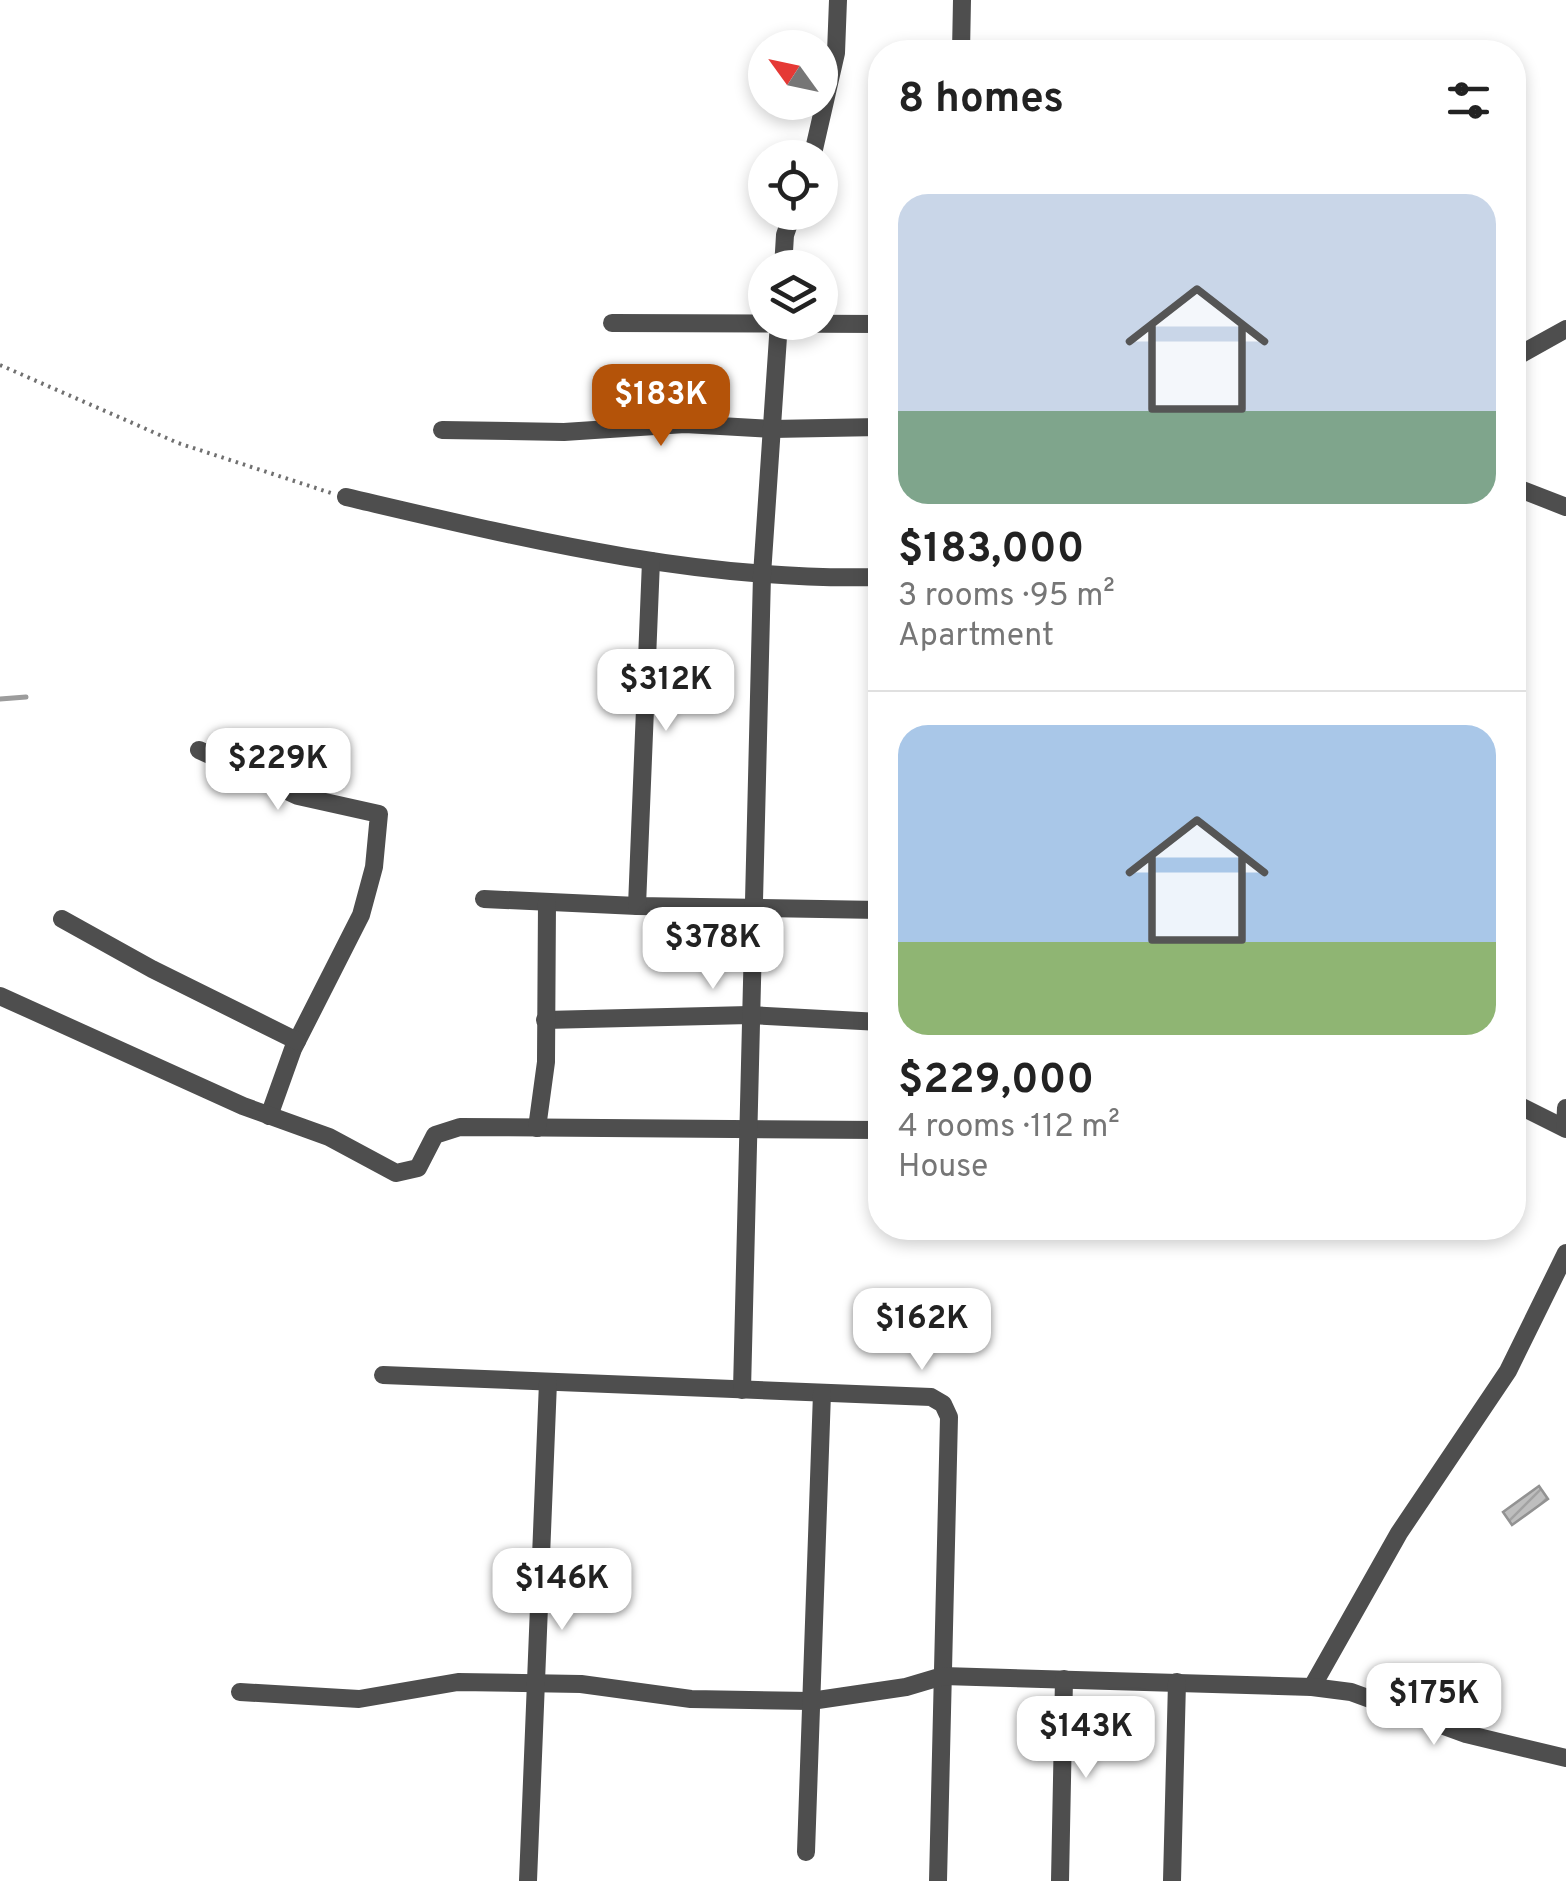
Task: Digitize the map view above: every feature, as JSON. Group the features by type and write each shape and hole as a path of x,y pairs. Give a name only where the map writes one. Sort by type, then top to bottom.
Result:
{"street":[{"path":"816,140 836,54 838,0"},
{"path":"961,40 962,0"},
{"path":"612,323 748,324"},
{"path":"838,324 868,324"},
{"path":"1526,351 1566,329"},
{"path":"742,1390 762,575 778,340"},
{"path":"442,430 564,432 685,424 772,430 868,427"},
{"path":"1526,492 1566,508"},
{"path":"346,498 526,539 651,561 762,575 868,577"},
{"path":"637,906 651,561"},
{"path":"199,750 298,796 379,814 374,867 361,916 297,1041 269,1116"},
{"path":"484,898 637,906 868,910"},
{"path":"536,1128 546,1062 547,902"},
{"path":"62,919 152,970 297,1041"},
{"path":"0,996 269,1116 329,1137 396,1173 418,1168 435,1135 460,1126 868,1130"},
{"path":"545,1020 749,1015 868,1021"},
{"path":"1526,1109 1565,1128 1566,1108"},
{"path":"1312,1687 1399,1532 1508,1371 1566,1252"},
{"path":"382,1376 931,1397 947,1410 938,1881"},
{"path":"528,1881 548,1382"},
{"path":"806,1852 822,1393"},
{"path":"240,1692 359,1699 458,1682 536,1683 581,1684 691,1700 812,1701 906,1686 942,1676 1312,1687 1351,1692 1466,1734 1566,1758"},
{"path":"1060,1881 1064,1679"},
{"path":"1172,1881 1177,1682"}],"path":[{"path":"0,366 178,443 346,498"}],"building":[{"path":"1539,1486 1548,1499 1512,1525 1503,1512"}],"waterway":[{"path":"0,699 26,697"}]}
